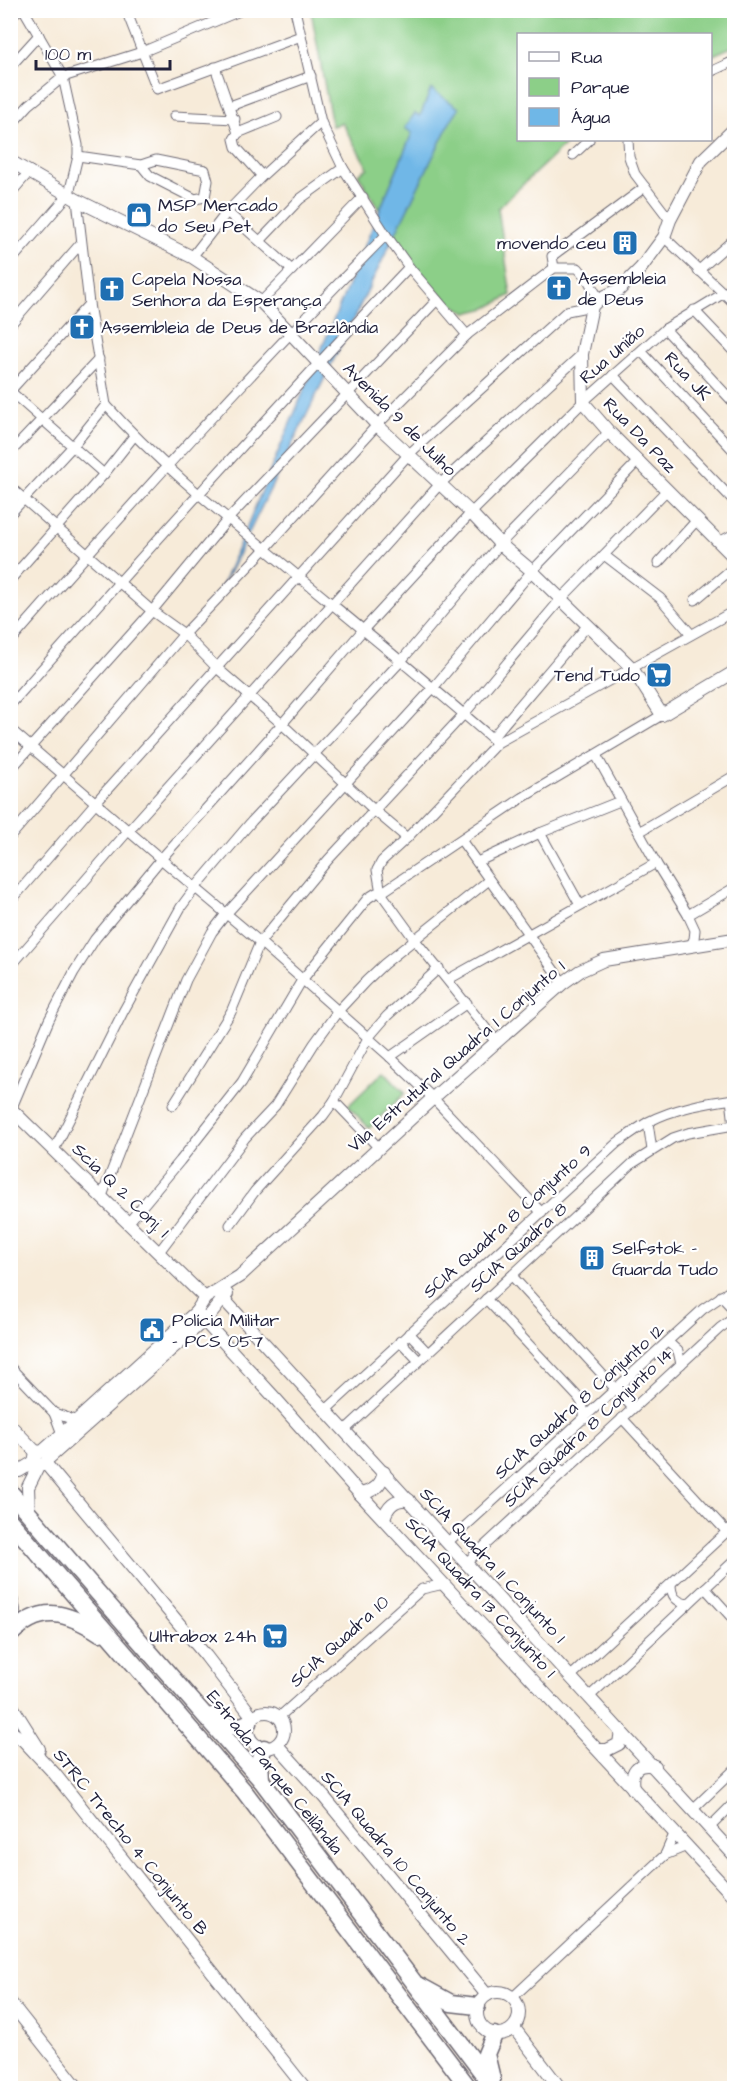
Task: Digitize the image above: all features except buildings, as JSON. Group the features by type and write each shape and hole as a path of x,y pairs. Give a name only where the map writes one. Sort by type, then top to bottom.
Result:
{"highway":[{"name":"Estrada Parque Ceilândia","path":"10,1492 261,1780 495,2088"},
{"name":"Estrada Parque Ceilândia","path":"10,1521 244,1791 469,2088"},
{"path":"10,1633 33,1618 54,1613 73,1617 115,1642"},
{"path":"189,1698 211,1716 231,1727 237,1728 250,1719"},
{"path":"261,1780 260,1758 270,1747"},
{"path":"414,1982 451,2003 482,2001"},
{"path":"494,2035 486,2054 495,2088"}],"street":[{"path":"10,16 19,10"},
{"path":"24,10 63,77 78,145 73,197 106,405 134,436 198,495 494,740"},
{"path":"10,126 29,105 63,77 142,52 242,10"},
{"path":"295,10 321,122 344,168 409,267 467,335"},
{"path":"128,11 157,89 301,36"},
{"path":"10,67 39,35"},
{"path":"712,72 735,61"},
{"path":"216,67 231,106 238,134"},
{"path":"231,106 311,76"},
{"path":"174,116 235,119"},
{"path":"262,176 236,147 234,139 238,134 277,117"},
{"path":"192,257 227,212 321,122"},
{"path":"10,902 96,802 409,454 567,311 596,303 619,290 640,268 664,237 670,220 701,161 735,129"},
{"path":"573,155 588,141"},
{"path":"628,141 629,157 635,174 670,220"},
{"path":"78,156 141,165 156,160 205,170 208,182 205,197 195,199 150,176 141,165"},
{"name":"Avenida 9 de Julho","path":"10,161 73,197 192,257 261,302 377,425 632,668 662,715"},
{"path":"260,241 300,199 344,168"},
{"path":"10,194 30,171"},
{"path":"554,268 552,256 645,187"},
{"path":"10,262 73,197"},
{"path":"261,302 363,197"},
{"path":"227,212 292,270"},
{"path":"10,642 165,466 290,332 386,235"},
{"path":"664,237 735,303"},
{"path":"698,271 735,239"},
{"path":"10,325 81,243"},
{"path":"10,705 318,362 409,267"},
{"path":"10,837 184,634 265,549 377,425 467,335 554,268 578,268 588,280 596,303"},
{"name":"Rua União","path":"11,1110 49,1020 74,972 94,939 161,859 363,630 471,513 583,402 665,329 735,287"},
{"path":"10,770 152,610 228,519 437,300"},
{"name":"Rua Da Paz","path":"596,303 582,354 583,402 609,432 735,557"},
{"path":"89,304 10,391 104,474"},
{"path":"694,310 735,352"},
{"path":"665,329 735,403"},
{"name":"Rua JK","path":"641,351 735,451"},
{"path":"10,968 129,830 440,484 582,354"},
{"path":"10,453 99,359"},
{"path":"613,375 735,501"},
{"path":"10,514 73,446 106,405"},
{"path":"54,1150 123,1012 181,907 195,888 252,821 401,661 500,544 609,432"},
{"path":"10,580 57,529 134,436"},
{"path":"102,1196 186,980 212,932 433,688 532,571 639,460"},
{"path":"10,487 152,610 184,634 217,668 282,724 375,812 407,838"},
{"path":"174,1105 231,1012 260,942 328,860 464,714 561,599 667,490"},
{"path":"658,563 698,520"},
{"path":"720,542 735,534"},
{"path":"604,555 660,598 691,634"},
{"path":"695,600 735,567"},
{"path":"494,740 735,611"},
{"path":"496,1041 449,979 415,940 381,893 377,870 382,861 407,838 494,740 588,625"},
{"path":"129,1222 242,1082 302,980 368,898 381,893 522,798 735,672"},
{"path":"10,729 260,942 390,1057 433,1098 542,1213"},
{"path":"596,754 620,801 688,915 695,930 690,947"},
{"path":"639,832 735,776"},
{"path":"477,862 540,833 620,801"},
{"path":"540,833 580,905"},
{"path":"461,840 562,983"},
{"path":"449,979 656,863"},
{"path":"159,1252 245,1138 275,1106 338,1011 366,981 489,880"},
{"path":"688,915 735,888"},
{"name":"Vila Estrutural Quadra 1 Conjunto 1","path":"199,1316 211,1314 221,1295 240,1276 562,983 580,971 604,960 735,939"},
{"path":"230,1225 255,1191 323,1116 334,1101 368,1038 387,1016 439,968"},
{"path":"390,1057 467,1004"},
{"path":"733,1099 734,1125"},
{"name":"SCIA Quadra 8 Conjunto 9","path":"326,1410 617,1143 648,1123 685,1107 733,1099"},
{"path":"334,1101 379,1148"},
{"name":"Scia Q 2 Conj. 1","path":"11,1110 205,1298"},
{"path":"648,1123 652,1150"},
{"name":"SCIA Quadra 8","path":"345,1430 633,1163 674,1138 688,1133 734,1125"},
{"path":"512,1276 633,1408"},
{"name":"SCIA Quadra 8 Conjunto 12","path":"448,1542 703,1309 735,1288"},
{"path":"10,1472 41,1459 199,1316 205,1298 221,1295"},
{"name":"SCIA Quadra 11 Conjunto 1","path":"221,1295 655,1766 735,1856"},
{"path":"721,1296 735,1310"},
{"path":"486,1299 578,1397 585,1419"},
{"path":"29,1513 28,1487 41,1459 62,1434 199,1316"},
{"name":"SCIA Quadra 13 Conjunto 1","path":"199,1316 360,1494 735,1897"},
{"name":"SCIA Quadra 8 Conjunto 14","path":"466,1563 681,1364 735,1318"},
{"path":"409,1333 428,1353"},
{"path":"400,1341 419,1361"},
{"path":"668,1342 678,1351 681,1364"},
{"path":"10,1367 54,1413 62,1434"},
{"path":"54,1413 77,1421"},
{"path":"571,1676 731,1529 622,1418"},
{"path":"10,1425 206,1656 250,1719"},
{"path":"554,1447 552,1462 563,1472"},
{"path":"360,1494 378,1487 384,1472"},
{"path":"384,1519 389,1506 401,1499 409,1500"},
{"path":"590,1696 735,1561"},
{"path":"422,1589 428,1567"},
{"name":"SCIA Quadra 10","path":"278,1718 422,1589 444,1584"},
{"path":"671,1584 671,1592 675,1598 681,1603 688,1604"},
{"path":"705,1588 735,1620"},
{"path":"10,1594 14,1610 10,1633"},
{"path":"10,1703 54,1773"},
{"path":"264,1711 271,1711 278,1718 281,1720 282,1741 270,1747 255,1745 249,1738 247,1729 250,1719 264,1711"},
{"path":"598,1750 607,1750 619,1744 622,1737 621,1730"},
{"name":"STRC Trecho 4 Conjunto B","path":"10,1731 23,1740 54,1773 305,2088"},
{"name":"SCIA Quadra 10 Conjunto 2","path":"270,1747 324,1797 482,2001"},
{"path":"633,1789 634,1772 646,1764 655,1766"},
{"path":"692,1810 735,1770"},
{"path":"709,1828 735,1803"},
{"path":"512,1998 664,1855 675,1832"},
{"path":"664,1855 687,1846"},
{"path":"502,1992 512,1998 519,2010 519,2021 514,2028 508,2033 494,2035 485,2031 476,2015 482,2001 502,1992"},
{"path":"10,2002 78,2088"},
{"path":"514,2028 560,2088"}],"green space":[{"path":"311,11 734,11 734,46 712,56 712,33 517,33 517,141 569,141 498,208 511,295 487,308 467,313 450,302 419,270 392,231 358,174 368,168 342,123 332,126"},
{"path":"384,1071 405,1093 369,1128 348,1106"}],"water":[{"path":"431,89 459,108 450,122 216,600 412,133 405,128 415,113 420,116"}],"place":[{"name":"MSP Mercado do Seu Pet","path":"139,215"},
{"name":"movendo ceu","path":"625,243"},
{"name":"Assembleia de Deus","path":"559,288"},
{"name":"Capela Nossa Senhora da Esperança","path":"112,289"},
{"name":"Assembleia de Deus de Brazlândia","path":"82,327"},
{"name":"Tend Tudo","path":"659,675"},
{"name":"Selfstok - Guarda Tudo","path":"592,1258"},
{"name":"Polícia Militar - PCS 057","path":"152,1330"},
{"name":"Ultrabox 24h","path":"275,1636"}]}
